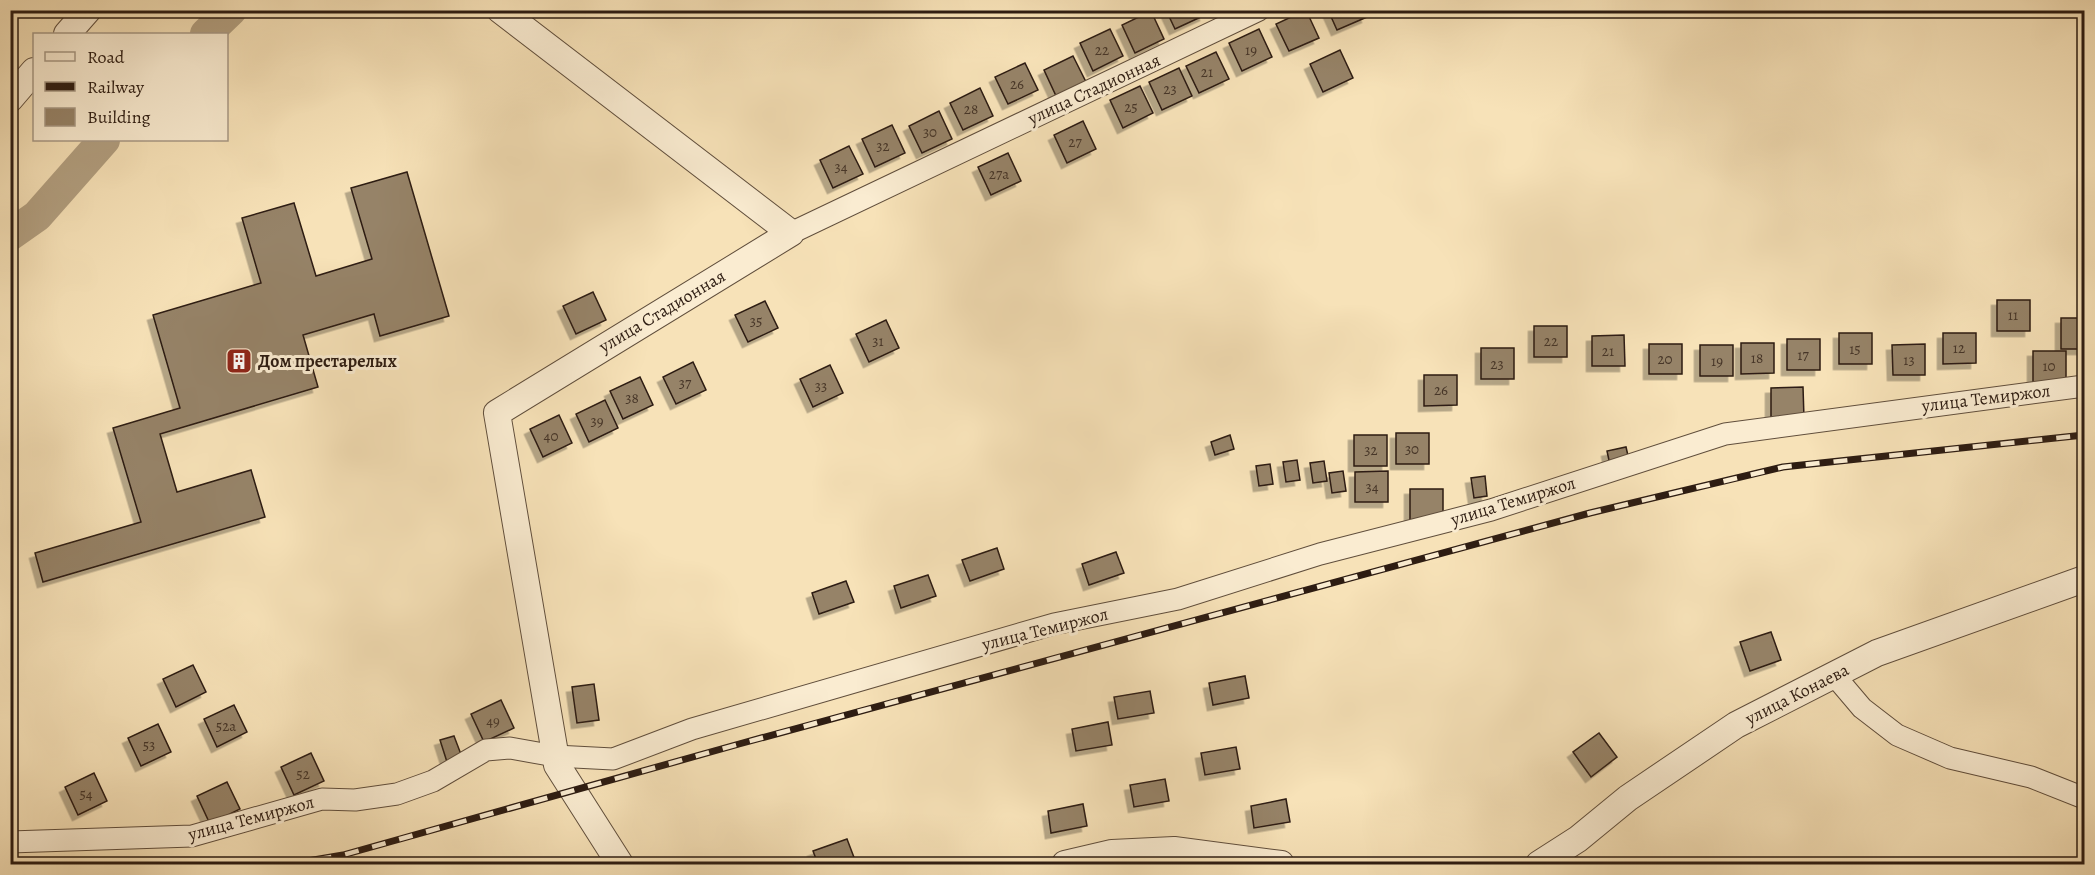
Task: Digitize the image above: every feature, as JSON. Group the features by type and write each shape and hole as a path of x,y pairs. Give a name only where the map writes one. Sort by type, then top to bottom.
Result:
{"street":[{"path":"68,33 88,10"},
{"path":"501,10 791,233"},
{"name":"улица Стадионная","path":"620,864 557,765 497,412 791,233 1259,10"},
{"path":"10,99 33,72"},
{"name":"улица Темиржол","path":"10,842 192,836 322,799 355,800 397,794 433,781 486,750 510,748 555,756 613,759 703,725 1054,624 1178,599 1320,554 1491,510 1725,434 2085,386"},
{"name":"улица Конаева","path":"1539,864 1578,839 1628,798 1736,725 1877,653 2085,579"},
{"path":"1834,675 1862,708 1897,735 1950,758 2031,777 2085,798"},
{"path":"1065,864 1112,853 1174,850 1281,864"}],"building":[{"path":"1166,10 1203,10 1205,15 1175,29"},
{"path":"1306,10 1319,38 1289,51 1276,24"},
{"path":"1328,10 1364,10 1367,17 1337,30"},
{"path":"1151,11 1164,39 1135,53 1122,25"},
{"path":"1110,29 1123,56 1093,71 1080,43"},
{"path":"1259,29 1272,57 1242,71 1229,43"},
{"path":"1340,50 1353,78 1323,92 1310,64"},
{"path":"1216,52 1229,79 1199,93 1186,66"},
{"path":"1073,56 1087,84 1057,98 1044,70"},
{"path":"1025,63 1038,90 1008,104 995,77"},
{"path":"1179,68 1192,96 1162,110 1149,82"},
{"path":"1140,86 1153,113 1123,128 1110,100"},
{"path":"980,88 993,116 963,130 950,103"},
{"path":"939,111 952,139 922,153 909,126"},
{"path":"1083,121 1096,149 1067,163 1054,135"},
{"path":"892,125 905,153 875,167 862,139"},
{"path":"849,146 863,174 833,188 820,160"},
{"path":"1008,153 1021,181 991,195 978,167"},
{"name":"Дом престарелых","path":"407,172 449,316 380,336 374,314 303,335 318,387 160,434 177,492 251,470 265,517 43,582 35,553 141,522 113,428 180,408 153,315 261,283 242,218 294,203 316,276 372,259 351,188"},
{"path":"593,292 606,320 576,334 563,306"},
{"path":"1997,300 2030,300 2030,331 1997,331"},
{"path":"765,301 778,328 748,342 735,315"},
{"path":"2061,318 2084,318 2084,349 2061,349"},
{"path":"886,320 899,348 869,362 856,334"},
{"path":"1534,326 1567,326 1567,357 1534,357"},
{"path":"1839,333 1872,333 1872,364 1839,364"},
{"path":"1943,333 1976,333 1976,363 1943,364"},
{"path":"1624,335 1625,366 1592,366 1592,336"},
{"path":"1787,339 1820,339 1820,370 1787,370"},
{"path":"1741,343 1774,343 1774,373 1741,374"},
{"path":"1649,344 1682,344 1682,374 1649,374"},
{"path":"1925,344 1925,375 1893,375 1892,345"},
{"path":"1700,345 1733,345 1733,376 1700,376"},
{"path":"1481,348 1514,348 1514,379 1481,379"},
{"path":"2033,351 2066,351 2066,381 2033,382"},
{"path":"693,362 706,390 676,404 663,377"},
{"path":"830,365 843,393 813,407 800,379"},
{"path":"1424,375 1457,375 1457,405 1424,406"},
{"path":"640,377 653,405 623,419 610,391"},
{"path":"1803,387 1804,418 1771,418 1771,388"},
{"path":"605,400 618,428 589,442 576,414"},
{"path":"559,415 572,443 543,457 530,429"},
{"path":"1396,433 1429,433 1429,464 1396,464"},
{"path":"1230,435 1234,449 1215,455 1211,442"},
{"path":"1354,435 1387,435 1387,466 1354,466"},
{"path":"1626,447 1629,460 1610,465 1607,451"},
{"path":"1297,460 1300,480 1286,482 1283,462"},
{"path":"1324,461 1327,481 1313,483 1310,463"},
{"path":"1270,464 1273,484 1259,486 1256,466"},
{"path":"1343,471 1346,491 1332,493 1329,473"},
{"path":"1388,471 1388,502 1355,502 1355,472"},
{"path":"1485,476 1487,496 1474,498 1471,478"},
{"path":"1410,489 1443,489 1443,520 1410,520"},
{"path":"997,548 1004,569 970,581 962,560"},
{"path":"1116,552 1124,573 1089,585 1082,564"},
{"path":"928,575 936,596 901,608 894,586"},
{"path":"846,581 854,602 819,614 812,593"},
{"path":"1771,632 1781,660 1750,671 1740,642"},
{"path":"193,665 206,692 176,707 163,679"},
{"path":"1245,676 1249,698 1213,705 1209,683"},
{"path":"594,684 599,720 577,723 572,687"},
{"path":"1150,691 1154,713 1118,719 1114,697"},
{"path":"501,700 514,728 484,742 471,714"},
{"path":"234,705 247,732 217,747 204,719"},
{"path":"1108,722 1112,745 1076,751 1072,729"},
{"path":"158,724 171,752 141,766 128,738"},
{"path":"1599,733 1617,757 1591,777 1573,752"},
{"path":"454,736 462,757 447,762 440,740"},
{"path":"1236,747 1240,769 1205,775 1201,753"},
{"path":"311,753 324,781 294,795 281,767"},
{"path":"94,773 107,801 78,815 65,787"},
{"path":"1165,779 1169,801 1134,807 1130,785"},
{"path":"227,782 240,809 210,824 197,796"},
{"path":"1286,799 1290,822 1254,828 1251,806"},
{"path":"1083,804 1087,826 1051,833 1048,811"},
{"path":"847,839 855,860 842,864 818,864 813,851"}],"waterway":[{"path":"207,33 231,10"},
{"path":"10,235 37,216 103,141"}],"railway":[{"path":"290,864 343,855 739,744 1590,513 1783,467 2084,435"}],"place":[{"name":"Дом престарелых","path":"239,361"}]}
